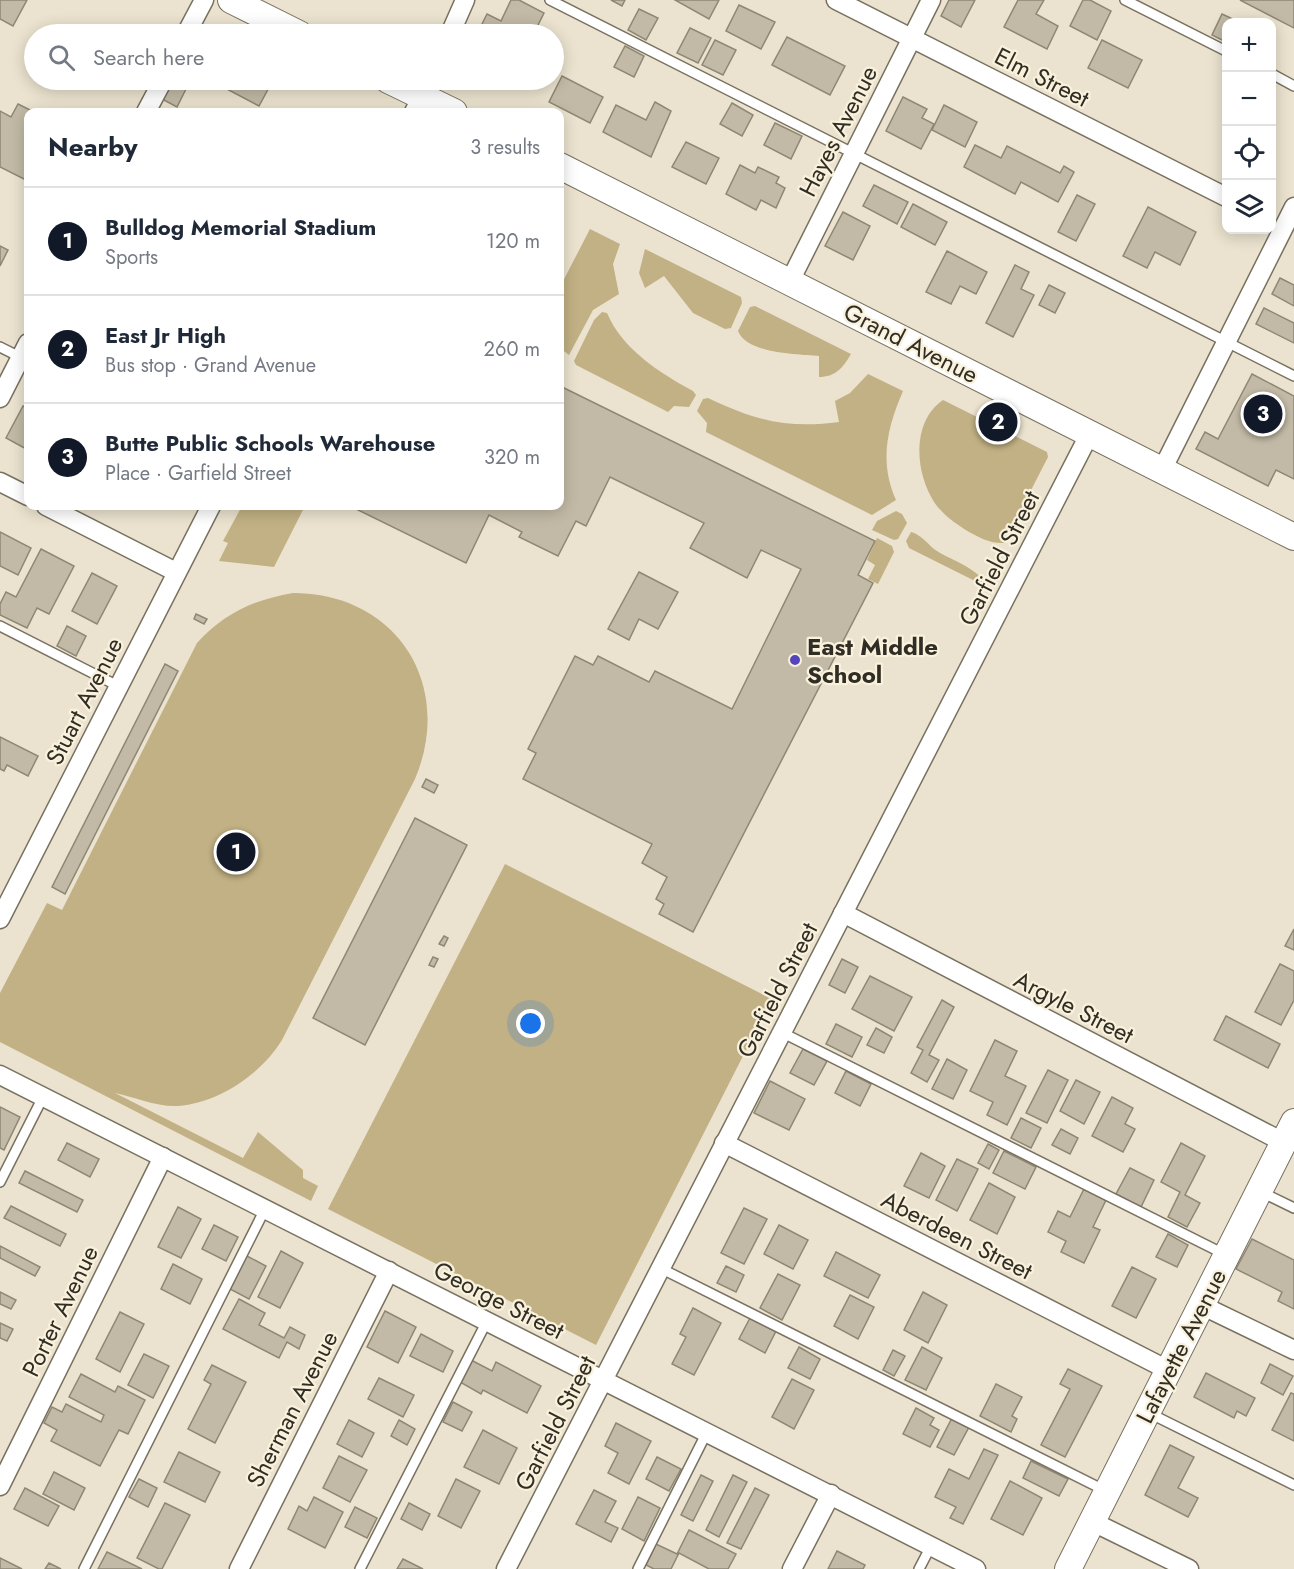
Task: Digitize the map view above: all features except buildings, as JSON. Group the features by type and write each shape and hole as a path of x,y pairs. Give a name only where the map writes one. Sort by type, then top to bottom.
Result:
{"main road":[{"path":"231,0 279,24"},
{"path":"422,96 446,108"},
{"name":"Grand Avenue","path":"564,168 1294,537"},
{"name":"Lafayette Avenue","path":"1068,1569 1289,1132"}],"street":[{"path":"191,24 204,0"},
{"path":"454,24 465,0"},
{"name":"Elm Street","path":"836,0 1222,194"},
{"name":"Hayes Avenue","path":"789,283 931,0"},
{"path":"148,108 158,90"},
{"path":"1162,470 1294,207"},
{"path":"0,398 24,357"},
{"name":"Garfield Street","path":"506,1569 1090,433"},
{"path":"0,482 24,494"},
{"path":"54,510 176,572"},
{"name":"Stuart Avenue","path":"0,919 209,510"},
{"name":"Argyle Street","path":"843,914 1289,1132"},
{"name":"George Street","path":"0,1075 976,1569"},
{"name":"Aberdeen Street","path":"723,1143 1168,1370"},
{"name":"Porter Avenue","path":"0,1486 163,1157"},
{"name":"Sherman Avenue","path":"239,1569 388,1271"},
{"path":"1201,1305 1294,1350"},
{"path":"792,1569 831,1494"},
{"path":"1093,1522 1189,1569"}],"lane":[{"path":"550,0 1294,376"},
{"path":"1125,0 1222,48"},
{"path":"1276,76 1294,86"},
{"path":"0,347 24,353"},
{"path":"0,627 118,686"},
{"path":"783,1032 1227,1255"},
{"path":"0,1182 43,1097"},
{"path":"1259,1191 1294,1208"},
{"path":"84,1569 265,1209"},
{"path":"660,1268 1108,1492"},
{"path":"360,1569 487,1321"},
{"path":"1147,1412 1294,1485"},
{"path":"638,1569 707,1432"},
{"path":"919,1569 931,1546"}],"shaded area":[{"path":"590,229 620,244 613,264 619,294 593,310 569,355 564,351 564,279"},
{"path":"645,249 741,297 742,303 731,328 725,329 693,313 664,276 645,288 639,273"},
{"path":"755,306 851,354 838,371 819,377 819,356 774,351 752,344 743,339 738,331 750,307"},
{"path":"602,312 607,313 622,338 643,359 693,391 696,395 689,407 674,406 668,412 576,365 574,361 594,320"},
{"path":"868,374 903,391 893,418 887,445 888,472 896,500 872,515 706,432 707,423 697,411 703,399 708,398 741,412 771,421 803,424 839,422 835,401 850,393"},
{"path":"943,400 1047,452 1048,457 1004,543 986,540 959,526 938,507 928,490 920,462 921,434 925,421"},
{"path":"240,510 303,510 274,567 219,561 228,543 223,541"},
{"path":"896,511 902,514 907,523 898,539 894,540 872,530 877,521"},
{"path":"911,532 940,553 973,570 983,580 983,585 909,548 906,541"},
{"path":"877,538 892,546 894,552 878,584 868,579 875,565 867,560"},
{"path":"293,593 329,597 361,609 387,627 408,650 421,678 427,710 425,744 415,779 282,1040 263,1064 238,1085 193,1104 162,1105 115,1093 243,1158 258,1132 303,1170 303,1178 318,1186 311,1201 0,1042 0,993 47,903 62,910 197,643 218,624 240,609"},
{"path":"505,864 772,999 596,1345 328,1209"}],"place":[{"name":"Butte Public Schools Warehouse","path":"1263,414"},
{"name":"East Jr High","path":"998,422"},
{"name":"East Middle School","path":"795,660"},
{"name":"Bulldog Memorial Stadium","path":"236,852"}]}
